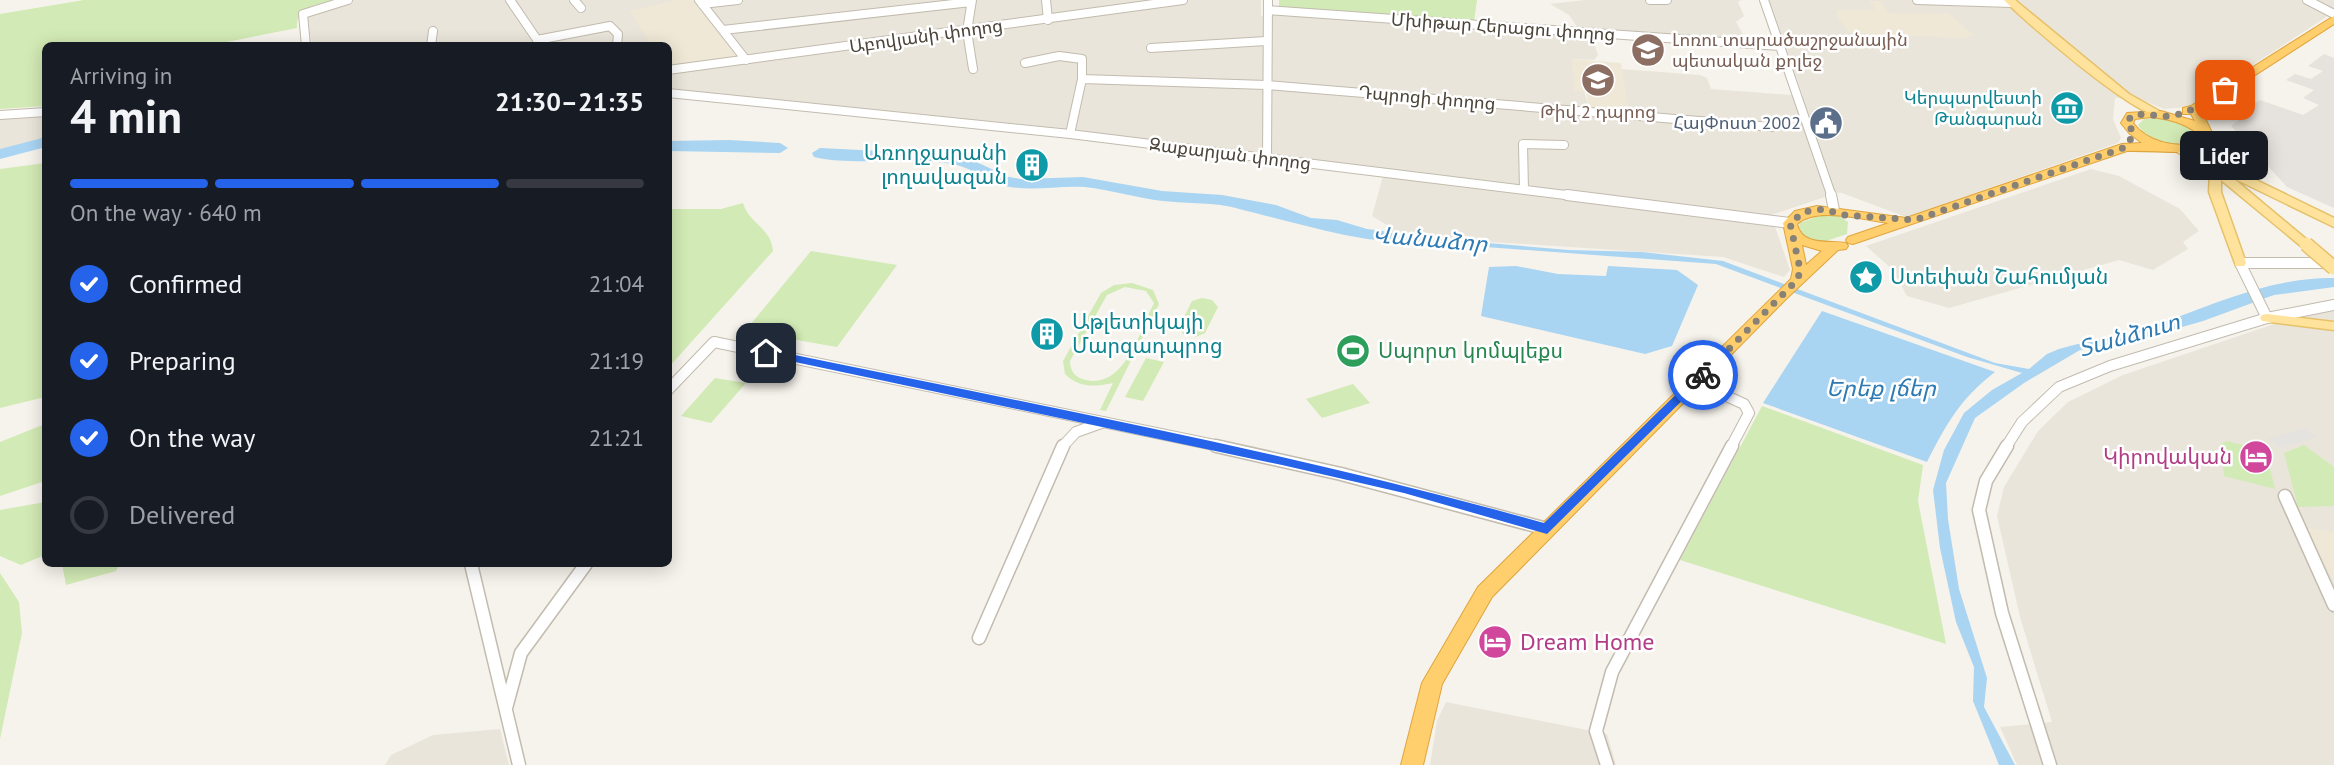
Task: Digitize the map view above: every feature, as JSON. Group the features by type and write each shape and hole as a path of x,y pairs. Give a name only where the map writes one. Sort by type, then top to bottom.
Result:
{"highway":[{"path":"2171,147 2134,133 2127,123 2131,116 2162,115 2195,109 2334,17"},
{"path":"2195,109 2206,140"},
{"path":"2162,115 2191,124 2206,140"},
{"path":"2126,147 2134,133"},
{"path":"1412,765 1432,683 1485,593 1798,279 1835,246 2126,147 2171,147 2206,140"},
{"path":"1790,227 1804,212 1839,213 1908,222"},
{"path":"1839,213 1855,226 1853,240"},
{"path":"1790,227 1807,243 1835,246"},
{"path":"1790,227 1800,269 1798,279"}],"main road":[{"path":"2011,1 2125,96 2162,115"},
{"path":"2125,96 2131,116"},
{"path":"2206,140 2216,170 2215,192 2240,263"},
{"path":"2171,147 2216,170 2244,178 2334,223"},
{"path":"2216,170 2334,265"},
{"path":"2267,318 2334,326"}],"street":[{"path":"305,42 302,20 308,11 348,0"},
{"path":"510,0 538,42"},
{"path":"574,0 582,8"},
{"path":"701,2 738,0"},
{"path":"1046,0 1048,20"},
{"path":"1121,0 1122,11"},
{"name":"Աբովյանի փողոց","path":"672,70 1122,11 1183,0"},
{"path":"1267,158 1268,0"},
{"path":"1650,0 1667,0"},
{"path":"1764,0 1839,213"},
{"path":"1917,0 2011,1"},
{"path":"2307,0 2334,17"},
{"path":"723,30 972,1 967,31 973,69"},
{"path":"701,2 746,60"},
{"name":"Մխիթար Հերացու փողոց","path":"1268,10 1780,46"},
{"path":"543,42 610,26 618,34 617,42"},
{"path":"432,42 433,30"},
{"path":"1151,48 1266,41"},
{"path":"1025,63 1059,56 1082,59 1082,76 1070,134"},
{"name":"Դպրոցի փողոց","path":"1082,76 1266,85 1772,127"},
{"name":"Զաքարյան փողոց","path":"672,93 1070,134 1524,190 1790,227"},
{"path":"0,115 42,112"},
{"path":"1524,190 1523,144 1530,142 1564,145"},
{"path":"2267,318 2240,263 2334,265"},
{"path":"2050,765 2002,613 1979,510 1986,481 2022,422 2059,387 2110,366 2267,318 2334,304"},
{"path":"672,386 715,342 1104,422 1404,488 1547,529"},
{"path":"1607,765 1596,731 1612,672 1749,413 1744,404 1696,382"},
{"path":"979,638 1063,446 1076,432 1104,422"},
{"path":"2285,496 2334,606"},
{"path":"472,567 519,765"},
{"path":"505,710 521,653 584,567"}],"shaded area":[{"path":"353,0 1261,0 1261,16 1284,14 1591,35 1598,55 1594,60 1572,59 1590,108 1628,111 1620,69 1700,75 1707,78 1711,89 1803,96 1768,0 2334,0 2334,12 2188,107 2164,109 2135,97 2115,98 2113,119 2121,138 2118,143 1906,217 1842,193 1826,192 1825,197 1771,215 1790,270 1784,277 1723,257 1445,239 1387,231 1387,225 1372,216 1385,169 672,92 672,42 311,42 307,16 312,12"},
{"path":"677,0 692,0 738,57 672,66 672,42 649,42 630,11"},
{"path":"1585,0 1741,0 1738,2 1744,16 1736,22 1748,43 1579,30 1569,15 1550,4"},
{"path":"1869,1 1880,1 1889,13 1949,14 1973,35 1965,38 1850,33 1836,15 1838,10 1877,11"},
{"path":"2324,54 2334,58 2334,208 2287,187 2231,126 2246,115 2240,112 2260,100 2303,115 2319,105 2303,98 2314,90 2286,80 2295,74 2311,79 2323,71 2308,66"},
{"name":"Թիվ 2 դպրոց","path":"1572,59 1621,63 1629,111 1590,108 1586,93 1574,90"},
{"path":"42,115 42,139 0,149 0,117"},
{"path":"2091,169 2119,176 2180,209 2199,231 2183,242 2188,249 2153,270 2119,260 1949,308 1907,296 1892,269 1866,246"},
{"path":"2334,311 2334,765 2017,765 2000,727 2052,722 2020,617 1997,516 2004,487 2038,431 2068,402 2123,375 2295,317"},
{"path":"2304,428 2317,437 2281,448 2267,439"},
{"path":"2307,528 2334,532 2334,582"},
{"path":"1446,702 1607,734 1616,765 1430,765 1437,721"},
{"path":"500,729 509,765 385,765 391,755 433,735"}],"green space":[{"path":"84,0 336,0 309,7 300,15 297,28 227,42 42,42 42,106 0,109 0,14"},
{"path":"1279,0 1477,0 1474,22 1279,8"},
{"path":"2144,119 2183,124 2197,140 2174,145 2157,140 2138,125"},
{"path":"42,163 42,398 0,408 0,169"},
{"path":"743,203 750,216 768,236 773,251 672,364 672,209 721,209"},
{"path":"1824,214 1838,215 1848,222 1847,234 1820,243 1806,240 1798,229 1800,223"},
{"path":"811,251 897,265 837,347 745,331"},
{"path":"1132,283 1153,290 1159,304 1106,411 1100,410 1113,383 1094,386 1076,382 1065,374 1063,361 1101,293 1114,285","holes":["1125,287 1146,291 1154,303 1137,342 1121,367 1111,376 1100,380 1086,380 1077,376 1072,371 1070,361 1107,295"]},
{"path":"1202,298 1212,300 1218,307 1205,333 1196,337 1183,334 1179,327 1192,301"},
{"path":"1146,358 1164,362 1143,401 1125,397"},
{"path":"715,378 746,383 711,423 681,416"},
{"path":"1353,384 1370,403 1322,418 1306,399"},
{"path":"1762,406 1923,465 1918,501 1946,644 1680,560"},
{"path":"42,425 42,482 0,496 0,442"},
{"path":"2227,441 2266,451 2275,489 2224,476 2220,444"},
{"path":"2304,445 2334,467 2334,506 2298,507 2284,453"},
{"path":"42,503 42,556 21,565 0,556 0,510"},
{"path":"63,567 118,567 116,571 66,585"},
{"path":"0,573 19,602 22,633 0,739"}],"water":[{"name":"Տանձուտ","path":"1361,234 1569,250 1642,252 1723,261 1995,363 2029,369 2047,354 2059,349 2148,328 2262,288 2286,282 2334,278 2334,287 2274,295 2203,321 2140,339 2080,350 2024,383 1975,418 1946,483 1948,519 1959,589 1987,678 1984,707 2015,765 1999,765 1973,701 1974,667 1956,622 1940,548 1933,490 1944,450 1964,413 1992,390 2022,373 1967,357 1716,264 1391,240"},
{"path":"1516,266 1558,274 1606,276 1608,266 1677,270 1698,285 1672,346 1645,354 1481,316 1489,267"},
{"name":"Երեք լճեր","path":"1822,311 1995,372 1972,392 1955,412 1927,462 1763,403"}],"waterway":[{"name":"Վանաձոր","path":"0,154 42,143"},
{"name":"Վանաձոր","path":"672,146 780,148"},
{"name":"Վանաձոր","path":"820,153 961,160 1004,181 1021,184 1083,182 1162,196 1222,200 1270,209 1308,223 1337,225 1365,234 1391,237"}],"way so far":[{"path":"1703,375 1798,279 1800,269 1790,223 1800,214 1810,210 1828,210 1844,215 1908,222 1915,220 2126,147 2134,133 2127,123 2131,116 2146,113 2168,116 2195,109 2225,90"}],"place":[{"name":"Լոռու տարածաշրջանային պետական քոլեջ","path":"1648,50"},
{"name":"Թիվ 2 դպրոց","path":"1598,80"},
{"name":"Lider","path":"2225,90"},
{"name":"Կերպարվեստի Թանգարան","path":"2067,108"},
{"name":"ՀայՓոստ 2002","path":"1826,123"},
{"name":"Առողջարանի լողավազան","path":"1032,165"},
{"name":"Ստեփան Շահումյան","path":"1866,277"},
{"name":"Աթլետիկայի Մարզադպրոց","path":"1047,334"},
{"name":"Սպորտ կոմպլեքս","path":"1353,351"},
{"name":"Կիրովական","path":"2256,457"},
{"name":"Dream Home","path":"1495,642"}],"route":[{"path":"766,353 1282,460 1404,488 1547,529 1624,456 1703,375"}]}
